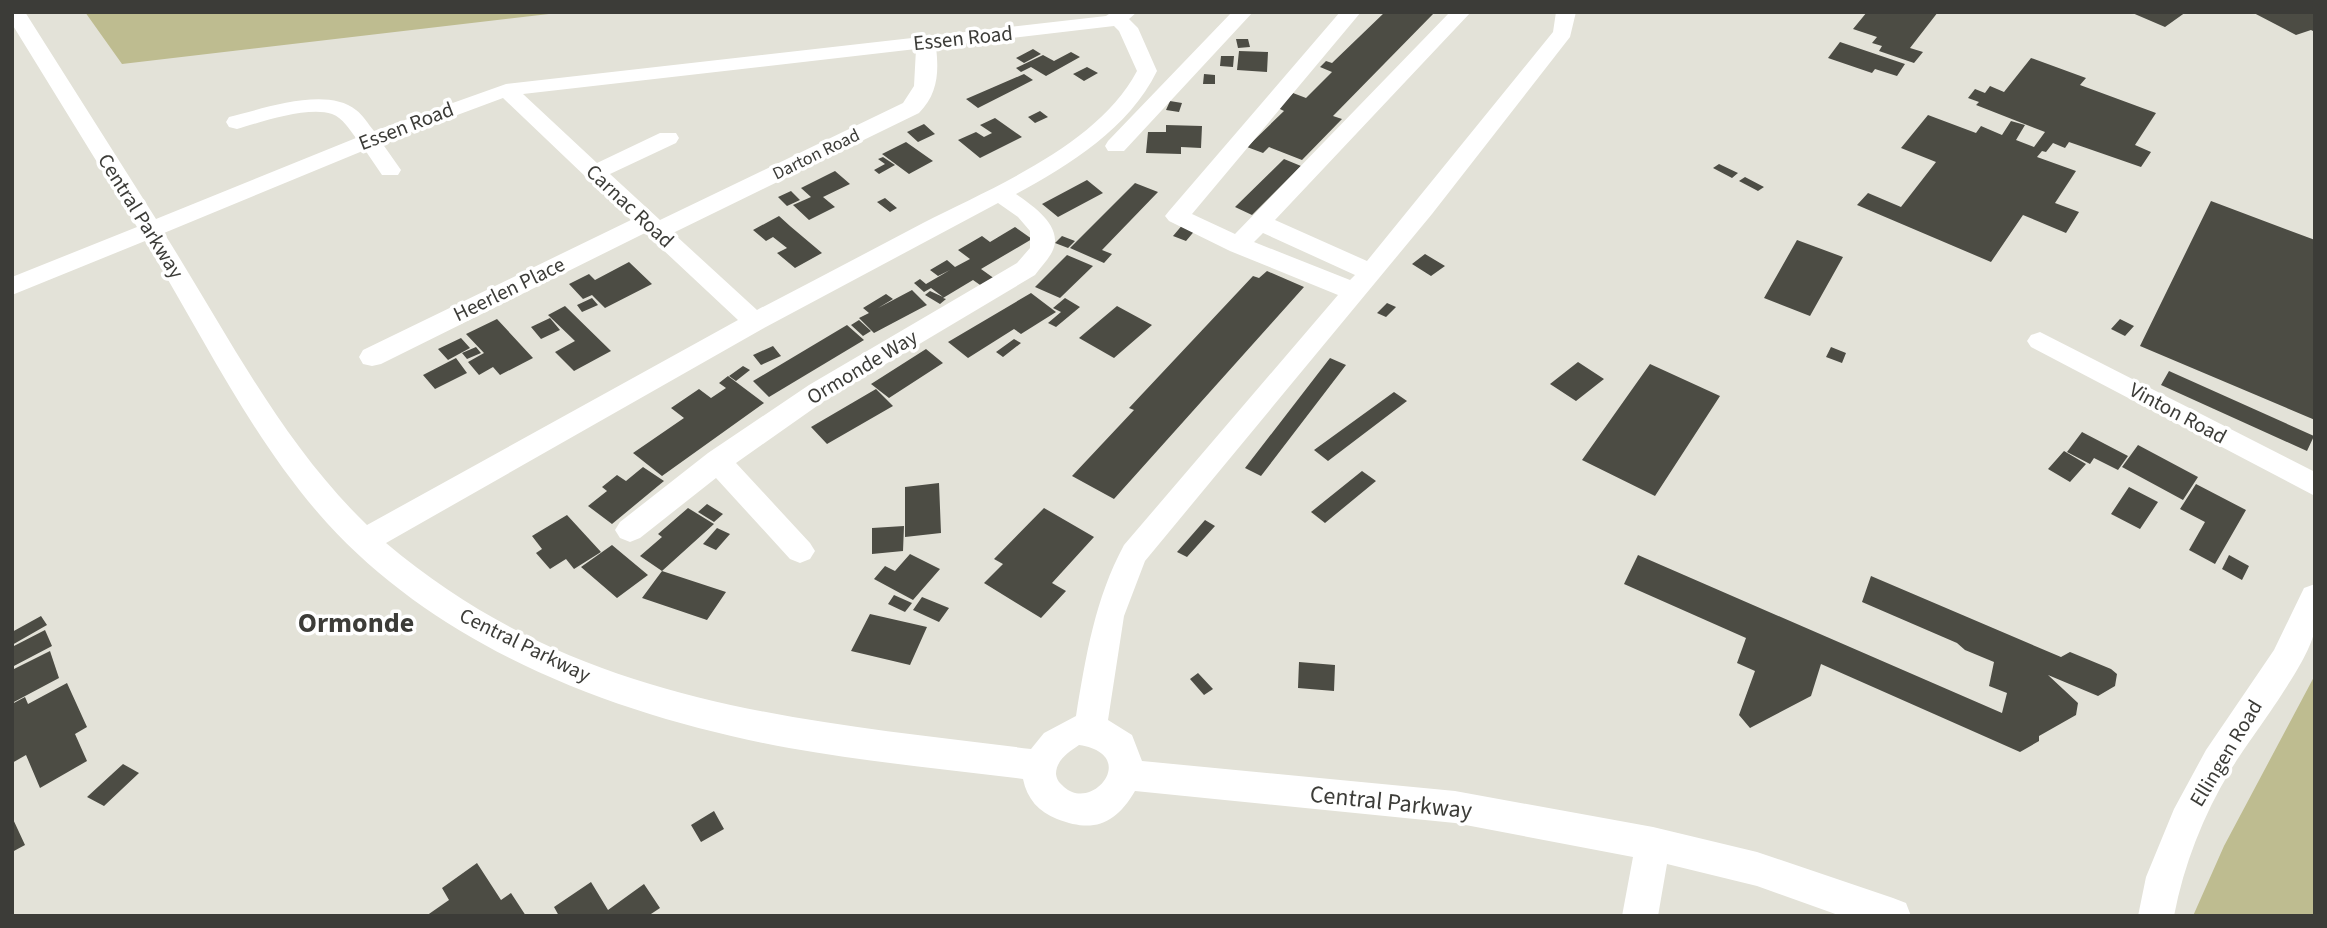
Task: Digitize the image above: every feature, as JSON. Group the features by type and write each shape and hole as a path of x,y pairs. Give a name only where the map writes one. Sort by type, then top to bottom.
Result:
{"street":[{"name":"Central Parkway","path":"15,12 264,418 313,485 364,541 436,600 492,634 618,689 711,717 817,736 1041,766"},
{"path":"1116,146 1243,12"},
{"path":"1351,12 1177,216 1238,245 1363,282"},
{"path":"1238,245 1461,12"},
{"path":"1090,730 1113,599 1134,553 1363,282 1551,49 1563,33 1566,12"},
{"name":"Essen Road","path":"12,287 367,141 506,90 925,42 1122,15 1146,65 1145,76 1136,89 1081,145 1042,170 755,322 364,541"},
{"name":"Darton Road","path":"652,226 911,108 918,102 926,80 925,42"},
{"name":"Carnac Road","path":"506,90 755,322"},
{"path":"237,122 284,110 328,107 345,112 390,170"},
{"path":"594,173 668,138"},
{"name":"Ormonde Way","path":"630,530 718,461 818,392 1026,269 1042,249 1042,230 1026,212 998,192"},
{"path":"1260,223 1363,282"},
{"name":"Heerlen Place","path":"372,357 652,226"},
{"name":"Vinton Road","path":"2040,341 2315,485"},
{"path":"718,461 800,551"},
{"name":"Ellingen Road","path":"2156,916 2164,877 2186,821 2218,761 2285,660 2315,597"},
{"path":"1077,730 1090,730 1115,740 1123,750 1127,775 1122,789 1112,799 1084,810 1069,808 1056,802 1046,792 1041,779 1041,766 1044,753 1053,743 1077,730"},
{"name":"Central Parkway","path":"1127,775 1455,807 1653,844"},
{"path":"1640,916 1653,844 1757,869 1893,916"}],"shaded area":[{"path":"85,12 566,12 122,64"},
{"path":"2315,675 2315,916 2193,916 2224,846"}],"building":[{"path":"1385,12 1435,12 1333,116 1342,119 1302,160 1269,147 1263,153 1247,147 1284,111 1278,108 1293,93 1306,98 1332,72 1320,67 1326,61 1332,63"},
{"path":"1867,12 1938,12 1910,48 1923,52 1914,63 1879,51 1882,46 1872,43 1877,37 1853,29"},
{"path":"2130,12 2186,12 2165,27"},
{"path":"2252,12 2314,12 2315,32 2311,30 2296,35"},
{"path":"1236,39 1248,39 1250,47 1238,48"},
{"path":"1840,42 1905,64 1897,76 1875,69 1872,73 1828,58"},
{"path":"1033,49 1041,54 1024,63 1016,58"},
{"path":"1239,51 1268,52 1267,72 1237,70"},
{"path":"1071,52 1080,57 1046,76 1031,67 1021,72 1016,68 1043,55 1054,61"},
{"path":"1221,56 1234,56 1233,67 1220,66"},
{"path":"2031,58 2086,78 2080,85 2156,113 2135,145 2151,152 2141,167 2069,142 2065,148 2053,143 2046,152 2042,151 2037,157 2076,171 2055,203 2079,212 2066,233 2023,215 1991,262 1857,205 1868,193 1901,207 1936,162 1901,148 1928,115 1976,133 1981,126 2002,135 2011,121 2025,125 2016,140 2034,147 2045,132 1976,105 1979,102 1968,98 1975,89 1985,93 1990,86 2004,92"},
{"path":"1087,67 1098,73 1084,81 1073,74"},
{"path":"1024,74 1033,80 978,108 966,99"},
{"path":"1204,74 1215,75 1215,84 1203,84"},
{"path":"1170,101 1182,103 1179,112 1166,110"},
{"path":"1040,111 1048,117 1035,123 1028,117"},
{"path":"995,118 1022,137 980,158 958,140 976,132 984,137 992,133 980,125"},
{"path":"924,124 935,134 918,142 907,132"},
{"path":"1166,125 1202,126 1201,148 1181,147 1181,154 1146,153 1148,132 1166,132"},
{"path":"906,142 933,161 909,174 882,154"},
{"path":"883,157 895,165 879,174 874,170 885,164 878,159"},
{"path":"1284,159 1301,166 1252,215 1235,207"},
{"path":"1719,164 1738,173 1732,178 1713,168"},
{"path":"835,171 850,184 823,197 835,207 809,220 793,205 811,197 801,188"},
{"path":"1745,177 1764,187 1758,191 1739,181"},
{"path":"1087,180 1103,193 1058,217 1042,204"},
{"path":"1135,183 1158,192 1102,250 1112,254 1104,263 1070,248"},
{"path":"791,191 800,200 787,206 778,197"},
{"path":"885,198 897,208 890,212 877,202"},
{"path":"2211,201 2315,240 2315,420 2140,346"},
{"path":"779,216 822,253 795,268 777,253 787,248 773,237 766,241 753,230"},
{"path":"1184,223 1197,228 1186,241 1173,236"},
{"path":"1015,227 1032,239 981,269 995,279 983,287 973,280 943,298 946,299 940,304 925,295 930,291 943,297 931,288 924,292 914,283 920,279 926,284 950,270 938,276 930,270 947,260 955,267 970,259 958,250 982,236 990,242"},
{"path":"1062,236 1075,241 1068,248 1055,243"},
{"path":"1797,240 1843,257 1810,316 1764,298"},
{"path":"1425,254 1445,266 1431,276 1412,264"},
{"path":"1067,255 1093,266 1060,298 1035,287"},
{"path":"629,262 652,284 605,308 592,295 583,299 569,284 589,274 595,280"},
{"path":"1267,271 1304,287 1114,499 1072,476 1134,410 1129,408 1253,276 1259,278"},
{"path":"912,290 927,305 874,333 859,318 869,313 863,308 886,294 893,299 878,308"},
{"path":"1031,293 1056,312 1021,334 1014,329 968,358 948,342"},
{"path":"592,298 598,305 582,312 577,305"},
{"path":"1065,298 1080,307 1056,327 1048,323 1061,312 1053,308"},
{"path":"1387,303 1396,307 1386,317 1377,313"},
{"path":"565,306 611,351 574,371 555,352 575,341 548,315"},
{"path":"1117,306 1152,325 1114,358 1079,338"},
{"path":"550,318 560,330 541,339 531,327"},
{"path":"497,319 533,358 500,375 493,367 479,375 468,362 484,353 466,334"},
{"path":"2120,319 2134,326 2125,336 2111,329"},
{"path":"859,320 871,331 863,336 851,325"},
{"path":"847,325 864,340 769,397 753,381"},
{"path":"461,338 470,348 448,360 438,349"},
{"path":"1014,339 1021,343 1003,357 996,352"},
{"path":"773,346 781,356 761,365 753,355"},
{"path":"476,347 481,353 467,359 462,353"},
{"path":"1831,347 1846,353 1842,363 1826,357"},
{"path":"926,349 943,363 889,398 871,384"},
{"path":"456,358 467,373 435,389 423,375"},
{"path":"1330,358 1346,365 1261,476 1245,468"},
{"path":"1578,362 1604,379 1576,401 1550,384"},
{"path":"1650,364 1720,396 1655,496 1582,460"},
{"path":"743,366 750,370 736,381 729,376"},
{"path":"2169,371 2314,436 2307,451 2161,385"},
{"path":"728,376 764,403 662,476 633,453 684,418 671,408 699,389 711,398 726,388 719,383"},
{"path":"876,389 893,406 827,444 811,427"},
{"path":"1394,392 1407,401 1328,461 1314,450"},
{"path":"2082,432 2128,456 2118,470 2094,458 2090,464 2067,452"},
{"path":"2138,445 2198,477 2183,500 2122,467"},
{"path":"2064,451 2086,464 2070,482 2048,469"},
{"path":"643,467 664,481 612,524 588,506 607,491 602,487 617,475 626,481"},
{"path":"1362,471 1376,481 1325,523 1311,512"},
{"path":"939,483 941,533 905,537 905,487"},
{"path":"2196,484 2246,510 2215,564 2189,550 2205,522 2180,509"},
{"path":"2129,487 2158,502 2140,529 2111,514"},
{"path":"707,504 723,514 714,522 698,512"},
{"path":"688,508 714,524 662,571 640,556 662,537 658,534"},
{"path":"1044,508 1094,537 1052,583 1066,591 1041,618 984,583 1003,564 994,559"},
{"path":"567,515 601,552 574,569 566,559 550,569 536,553 542,549 532,536"},
{"path":"1205,520 1215,526 1187,557 1177,552"},
{"path":"904,526 903,551 872,554 872,528"},
{"path":"717,528 730,534 716,550 703,544"},
{"path":"612,545 648,575 617,598 581,567"},
{"path":"910,554 940,569 913,600 874,579 885,566 895,571"},
{"path":"1638,555 2002,713 2007,693 1989,686 1994,662 1862,602 1871,576 2061,657 2070,652 2111,669 2117,674 2115,686 2098,696 2048,675 2078,703 2076,715 2039,736 2039,741 2020,752 1821,664 1811,696 1750,728 1739,715 1755,671 1737,663 1746,638 1624,584"},
{"path":"2229,555 2249,566 2242,580 2222,569"},
{"path":"662,571 726,592 707,620 642,598"},
{"path":"894,595 912,603 905,612 888,604"},
{"path":"922,597 949,608 939,622 913,610"},
{"path":"870,614 927,627 910,665 851,651"},
{"path":"41,616 47,625 12,645 12,632"},
{"path":"45,630 52,646 12,667 12,647"},
{"path":"50,651 59,678 12,703 12,670"},
{"path":"1299,662 1335,665 1334,691 1298,688"},
{"path":"1198,673 1213,689 1204,695 1190,679"},
{"path":"67,683 87,727 75,734 87,761 40,788 26,755 12,763 12,704 25,697 28,704"},
{"path":"123,764 139,773 104,806 87,797"},
{"path":"714,811 724,829 701,842 691,825"},
{"path":"12,817 25,845 12,852"},
{"path":"477,863 501,900 511,893 526,916 426,916 449,900 442,888"},
{"path":"591,882 608,910 644,884 660,908 648,916 559,916 554,907"}],"district":[{"name":"Ormonde","path":"356,622"}]}
